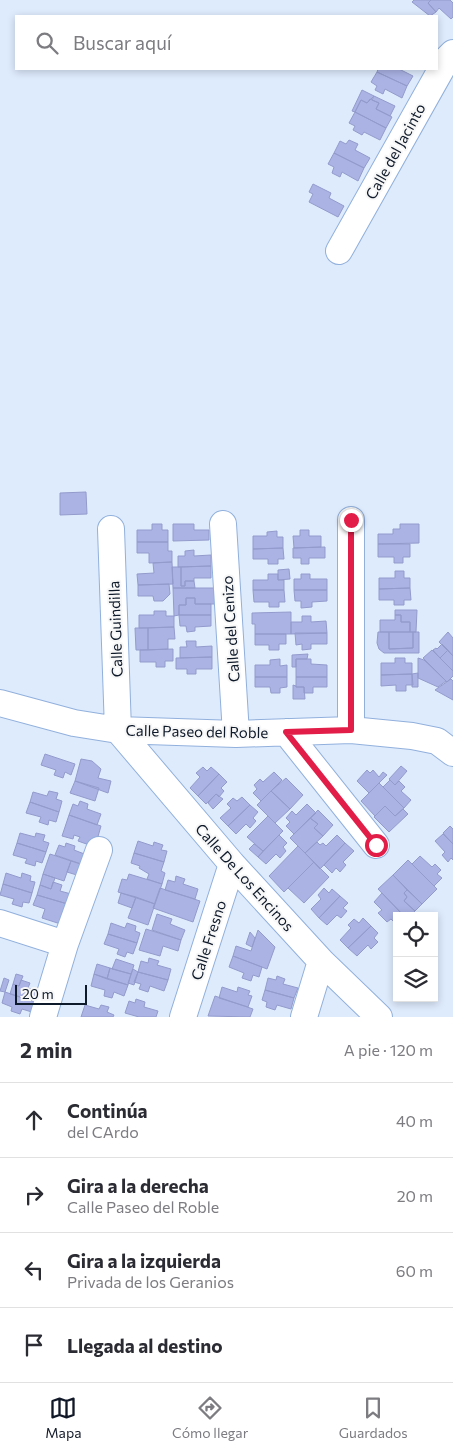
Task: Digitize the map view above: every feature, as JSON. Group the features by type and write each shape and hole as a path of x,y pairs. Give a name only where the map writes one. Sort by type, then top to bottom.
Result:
{"street":[{"name":"Calle del Jacinto","path":"340,251 447,59 453,52"},
{"path":"351,520 351,730"},
{"name":"Calle del Cenizo","path":"223,524 236,734"},
{"name":"Calle Guindilla","path":"111,529 118,730"},
{"name":"Calle Paseo del Roble","path":"0,703 74,723 118,730 236,734 351,730 448,740"},
{"name":"Calle De Los Encinos","path":"118,730 232,864 321,961 379,1017"},
{"path":"286,732 376,845"},
{"path":"43,1017 65,944 100,850"},
{"name":"Calle Fresno","path":"183,1017 232,864"},
{"path":"0,923 65,944"},
{"path":"304,1017 321,961"}],"building":[{"path":"414,0 431,0 428,3 436,12 429,15 412,2"},
{"path":"431,0 450,0 453,3 453,17 451,19 439,8 436,12 428,3"},
{"path":"378,70 401,70 413,76 407,86 377,72"},
{"path":"377,72 407,86 402,98 385,89 383,94 375,90 377,86 371,82"},
{"path":"362,90 374,96 367,103 361,100 355,112 352,111"},
{"path":"374,96 395,106 390,116 376,109 379,103 372,100"},
{"path":"370,99 379,103 376,109 392,117 386,128 355,112 361,100 367,103"},
{"path":"355,112 386,128 380,140 364,132 362,135 353,130 355,126 349,123"},
{"path":"349,140 358,144 355,150 370,158 364,168 334,153 340,141 346,144"},
{"path":"334,153 364,168 358,181 342,172 340,177 332,173 334,167 328,164"},
{"path":"313,184 331,193 329,198 344,206 338,217 309,202 313,194 309,192"},
{"path":"86,492 87,514 60,515 60,493"},
{"path":"152,524 162,524 162,530 168,530 168,542 137,542 137,530 152,530"},
{"path":"173,524 194,524 194,530 209,530 209,540 173,541"},
{"path":"400,524 419,524 419,543 378,544 378,534 393,534 393,529 400,529"},
{"path":"300,530 309,530 309,536 321,536 321,547 294,548 293,536 300,536"},
{"path":"277,531 277,537 283,537 283,548 253,549 253,536 267,536 267,532"},
{"path":"137,542 168,542 168,551 172,551 172,562 149,563 149,553 137,553"},
{"path":"378,544 410,544 410,557 403,557 403,563 394,563 394,557 378,557"},
{"path":"325,547 325,558 309,558 309,564 301,564 301,558 293,558 293,548"},
{"path":"283,548 284,559 278,559 278,564 268,564 268,559 253,559 253,549"},
{"path":"194,550 194,556 211,555 211,566 178,567 178,556 185,556 185,551"},
{"path":"172,562 173,584 138,585 137,574 154,573 153,563"},
{"path":"211,566 211,578 194,578 194,581 185,581 185,586 181,586 181,567"},
{"path":"172,567 181,567 181,586 185,586 185,581 194,581 195,588 173,588"},
{"path":"289,569 290,579 278,580 278,570"},
{"path":"395,571 404,571 404,578 410,578 410,588 379,589 379,578 395,578"},
{"path":"268,574 278,574 278,580 284,580 284,590 253,590 253,580 268,580"},
{"path":"301,574 310,574 310,579 327,579 327,590 294,590 294,579 301,579"},
{"path":"169,584 170,594 163,601 154,601 153,596 138,596 138,585"},
{"path":"173,588 214,588 215,604 195,604 195,598 186,598 186,605 179,605 179,615 174,616"},
{"path":"410,588 411,600 404,600 404,605 394,605 394,600 379,600 379,589"},
{"path":"253,590 284,590 285,602 279,602 279,607 269,607 269,602 254,602"},
{"path":"294,590 327,590 327,601 312,602 312,607 301,608 301,601 295,601"},
{"path":"186,598 195,598 195,604 211,604 211,615 179,615 179,605 186,605"},
{"path":"395,610 417,610 416,632 410,632 410,622 401,622 401,615 395,615"},
{"path":"154,611 166,611 166,616 174,616 174,627 139,628 139,615 154,615"},
{"path":"291,612 291,634 255,634 255,624 252,624 252,613"},
{"path":"179,615 211,615 211,626 195,627 195,631 187,632 186,626 180,626"},
{"path":"395,615 401,615 401,622 410,622 410,632 380,632 380,620 395,620"},
{"path":"302,616 311,616 311,622 326,621 327,633 291,634 291,622 302,622"},
{"path":"174,627 175,639 168,639 168,649 148,650 148,628"},
{"path":"135,628 148,628 148,650 136,650"},
{"path":"378,632 389,632 389,649 413,648 413,632 419,632 419,653 384,653 379,649 377,643"},
{"path":"389,632 413,632 413,648 389,649"},
{"path":"448,632 453,638 453,656 439,642"},
{"path":"295,633 327,633 327,644 311,644 311,649 302,650 302,644 296,645"},
{"path":"255,634 286,634 286,644 279,644 279,650 269,650 269,645 255,645"},
{"path":"186,641 196,641 196,647 212,646 212,657 180,658 180,647 187,647"},
{"path":"442,644 448,650 440,658 433,650"},
{"path":"173,649 173,661 165,661 165,667 156,667 156,662 140,662 140,650"},
{"path":"432,650 453,671 453,676 447,682 423,658"},
{"path":"448,650 453,656 453,671 440,658"},
{"path":"308,654 307,659 296,659 296,667 292,667 292,655"},
{"path":"212,657 212,669 196,669 196,674 187,674 187,669 176,669 176,658"},
{"path":"395,658 405,658 405,663 412,663 412,674 381,675 381,663 395,663"},
{"path":"418,658 424,660 446,681 438,687 418,678"},
{"path":"280,659 280,666 287,665 287,677 255,677 255,665 270,665 270,660"},
{"path":"296,659 311,659 311,664 327,665 327,677 296,677"},
{"path":"418,673 418,687 412,687 412,674"},
{"path":"412,674 413,685 406,685 406,691 396,691 396,685 381,686 381,675"},
{"path":"255,677 287,677 287,687 280,688 280,693 271,693 270,687 255,687"},
{"path":"296,677 327,677 327,687 313,687 313,693 304,693 304,687 296,687"},
{"path":"451,679 453,681 453,700 435,690"},
{"path":"293,685 304,687 305,699 293,699"},
{"path":"45,754 75,764 71,775 65,772 63,778 54,775 56,770 41,765"},
{"path":"81,759 92,761 101,769 98,778 111,781 108,793 75,781"},
{"path":"401,766 407,771 395,785 389,779"},
{"path":"203,767 207,771 211,767 219,774 198,796 190,788 200,777 196,773"},
{"path":"367,770 370,773 373,770 379,777 383,772 387,775 369,793 357,781"},
{"path":"274,772 282,780 261,801 253,793 257,789 254,785 260,779 263,782"},
{"path":"219,774 227,782 221,788 224,791 219,797 216,794 206,804 198,796"},
{"path":"286,778 303,795 290,809 271,791"},
{"path":"390,780 395,785 399,781 405,787 401,791 411,800 404,808 383,787"},
{"path":"75,781 99,788 95,801 70,793"},
{"path":"379,783 404,808 395,816 385,806 375,816 361,801"},
{"path":"49,791 58,793 56,799 62,801 59,812 30,802 33,792 47,796"},
{"path":"271,791 290,809 275,823 257,805"},
{"path":"216,794 223,799 213,809 208,803"},
{"path":"242,797 250,805 228,826 220,818 231,808 227,804 233,798 237,801"},
{"path":"80,801 88,804 87,809 101,814 97,825 69,815 73,804 78,806"},
{"path":"30,802 59,812 56,822 49,820 48,825 39,822 41,817 26,813"},
{"path":"307,804 316,813 294,834 286,826 290,822 286,818 292,811 296,815"},
{"path":"250,805 258,812 253,818 256,821 250,828 246,824 236,834 228,826"},
{"path":"385,806 395,816 403,809 408,814 389,832 374,817"},
{"path":"318,810 333,825 323,836 314,828 318,824 310,818"},
{"path":"69,815 101,826 95,847 78,841 80,837 74,835 73,839 62,836"},
{"path":"268,816 283,831 263,851 247,837"},
{"path":"310,818 318,824 314,828 323,836 305,853 290,838"},
{"path":"450,826 453,829 453,844 443,833"},
{"path":"20,833 35,837 36,833 45,835 43,841 49,843 46,852 17,843"},
{"path":"443,834 453,844 453,860 451,858 448,862 442,855 445,852 435,841"},
{"path":"279,835 287,843 283,847 286,851 280,858 276,854 266,864 258,857"},
{"path":"337,835 345,843 320,869 305,853 317,842 320,845 323,843 326,846"},
{"path":"138,841 153,846 154,842 163,845 161,850 167,851 164,862 134,853"},
{"path":"17,843 46,852 42,863 36,861 35,866 25,863 27,859 13,855"},
{"path":"66,843 75,846 74,850 87,855 84,865 55,855 59,845 65,847"},
{"path":"345,843 354,851 343,862 346,865 340,872 336,868 332,873 324,865"},
{"path":"254,844 263,851 258,857 249,849"},
{"path":"298,846 314,862 284,892 269,876"},
{"path":"134,853 164,862 161,871 165,873 162,884 147,879 149,874 139,868 140,866 131,863"},
{"path":"50,854 71,861 64,881 43,874"},
{"path":"420,856 432,867 435,864 441,870 437,874 442,878 434,886 412,864"},
{"path":"408,860 437,889 422,904 393,875"},
{"path":"71,861 84,865 80,876 67,872"},
{"path":"314,862 329,877 304,903 288,888"},
{"path":"6,873 21,878 22,873 31,876 30,881 35,882 32,893 3,884"},
{"path":"43,874 55,878 51,889 40,885"},
{"path":"129,874 162,884 155,904 118,892 122,879 127,880"},
{"path":"393,875 407,890 404,893 407,897 404,901 415,911 400,912 378,889"},
{"path":"176,876 185,879 183,884 198,889 195,899 165,890 168,880 175,882"},
{"path":"53,882 62,885 60,891 75,895 71,905 37,895 40,885 51,889"},
{"path":"3,884 32,893 29,903 23,902 22,907 12,904 14,899 0,895"},
{"path":"160,888 200,901 193,922 153,908"},
{"path":"324,888 329,893 332,889 340,896 319,918 311,909 321,899 318,895"},
{"path":"407,890 422,904 415,911 404,901 407,897 404,893"},
{"path":"121,893 136,897 132,908 118,903"},
{"path":"382,893 400,912 393,912 393,921 391,919 387,922 378,913 382,910 374,902"},
{"path":"37,895 71,905 70,927 42,918 45,909 33,905"},
{"path":"340,896 348,903 343,908 347,911 341,918 337,915 327,925 319,918"},
{"path":"136,897 155,904 148,925 128,918"},
{"path":"157,914 172,919 170,924 185,930 181,940 152,930"},
{"path":"363,918 371,926 348,948 340,940 351,928 348,925 354,919 359,923"},
{"path":"111,923 125,928 127,923 136,926 135,931 140,933 137,943 108,934"},
{"path":"371,926 378,933 374,938 378,942 371,949 368,945 357,956 348,948"},
{"path":"146,929 181,940 178,951 163,946 160,956 139,950"},
{"path":"258,930 275,947 267,969 233,956 236,946 251,951"},
{"path":"250,932 255,938 252,947 246,944"},
{"path":"108,934 137,943 133,954 127,952 125,957 117,954 119,949 104,944"},
{"path":"233,956 262,967 259,977 253,975 251,981 242,978 244,973 229,967"},
{"path":"149,958 159,961 157,965 171,969 168,980 138,972 141,961 148,963"},
{"path":"116,959 134,965 131,974 112,969"},
{"path":"97,964 110,968 107,979 94,974"},
{"path":"110,968 131,974 128,985 107,979"},
{"path":"133,969 138,972 134,985 128,983"},
{"path":"138,972 168,980 164,991 150,986 148,992 139,989 141,984 134,982"},
{"path":"16,974 23,976 19,986 13,984"},
{"path":"94,974 128,985 124,996 114,992 112,998 104,996 105,990 91,986"},
{"path":"277,976 285,979 283,984 298,988 294,998 265,990 268,978 276,980"},
{"path":"4,978 9,980 5,992 0,991"},
{"path":"21,980 30,983 28,988 42,992 39,1003 10,994 13,984 19,986"},
{"path":"222,987 237,992 238,987 250,991 248,995 252,996 248,1007 219,998"},
{"path":"265,990 294,998 291,1009 277,1005 275,1010 266,1007 267,1002 262,1000"},
{"path":"5,992 39,1003 35,1013 22,1009 20,1014 11,1011 12,1007 2,1003"},
{"path":"215,996 253,1009 250,1017 208,1016"},
{"path":"136,999 145,1002 144,1007 158,1011 156,1017 139,1017 125,1013 129,1001 135,1003"},
{"path":"85,1005 99,1009 101,1005 109,1007 107,1012 114,1015 113,1017 81,1017"}],"route":[{"path":"351,520 351,730 286,732 376,845"}]}
